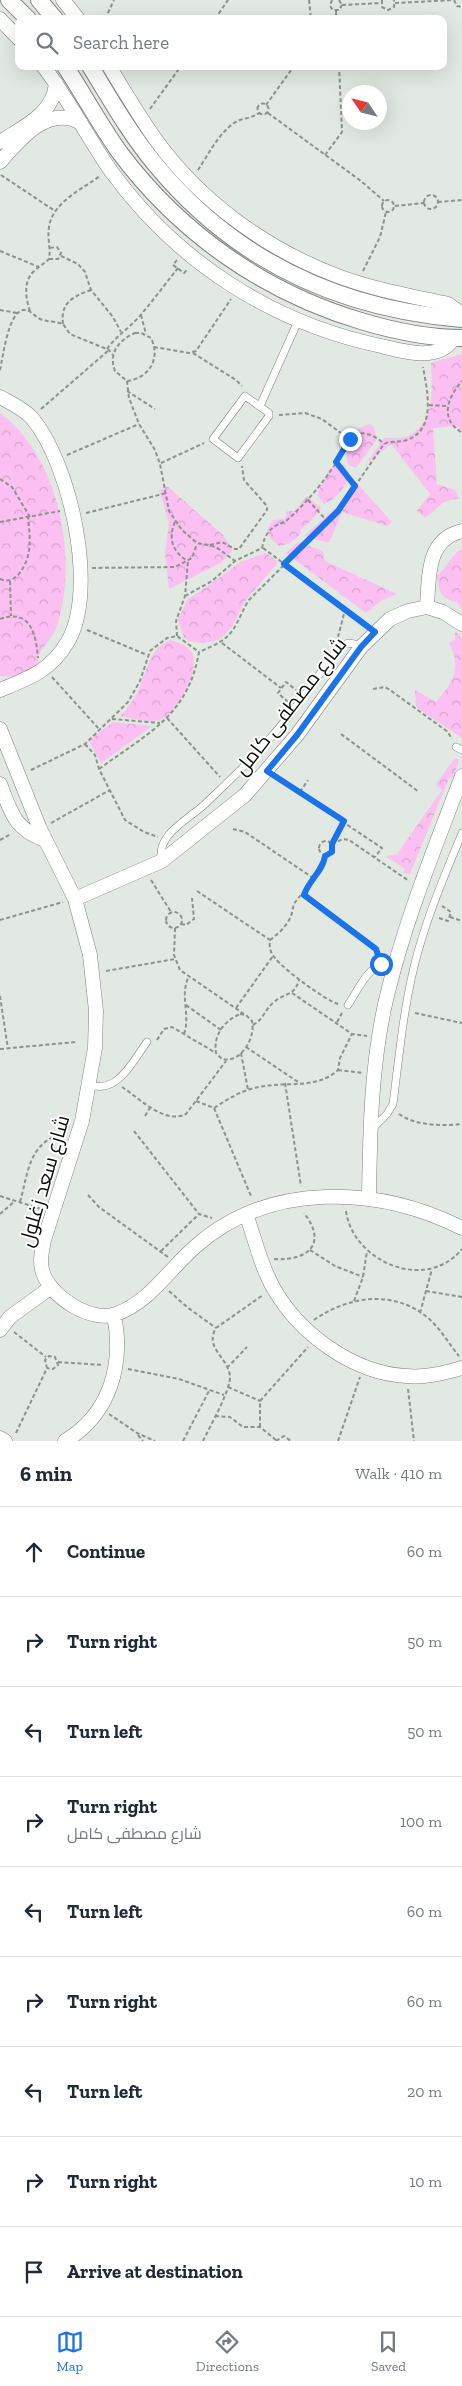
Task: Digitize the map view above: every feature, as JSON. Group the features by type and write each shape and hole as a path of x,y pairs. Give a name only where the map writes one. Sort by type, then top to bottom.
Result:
{"street":[{"path":"9,0 24,15"},
{"path":"39,0 52,15"},
{"path":"63,0 75,15"},
{"path":"0,19 15,35"},
{"path":"46,70 110,169 144,212 208,270 238,290 298,321 358,341 435,353 443,350 458,338"},
{"path":"68,70 120,152 148,186 179,218 213,248 237,265 300,299 344,316 411,333 458,338"},
{"path":"92,70 134,137 156,165 191,203 228,236 283,270 350,297 394,309 462,319"},
{"path":"111,70 157,142 191,181 235,220 267,242 301,261 337,276 448,304 462,314"},
{"path":"0,142 45,111 54,98 56,83"},
{"path":"0,162 23,138 50,119 66,117 82,123"},
{"path":"0,397 31,417 56,460 66,484 73,512 82,588 80,607 68,642 42,671 0,690"},
{"path":"462,530 441,543 432,557 427,607 443,612 462,624"},
{"name":"شارع مصطفى كامل","path":"75,899 162,861 245,795 267,771 326,698 361,647 375,632 390,619 408,610 427,607"},
{"name":"شارع سعد زغلول","path":"0,729 17,776 42,835 75,899 90,955 96,1010 95,1048 90,1085 82,1121 52,1212 40,1256 43,1273 50,1288 68,1304 90,1314 114,1315"},
{"path":"369,1198 370,1131 374,1075 379,1039 395,964 420,888 462,776"},
{"path":"0,784 12,816 33,835 42,835"},
{"path":"65,1441 90,1422 108,1395 116,1366 118,1341 114,1315 139,1302 212,1233 246,1214 295,1201 344,1196 369,1198 424,1212 462,1228"},
{"path":"246,1214 273,1288 287,1309 316,1338 339,1354 384,1373 406,1376 434,1375 462,1368"},
{"path":"2,1327 10,1317 50,1288"},
{"path":"0,1438 5,1441"}],"lane":[{"path":"260,406 298,321"},
{"path":"245,396 269,414 238,458 213,439 245,396"},
{"path":"162,861 160,850 165,838 251,760 304,696 339,647 346,643 354,643 361,647"},
{"path":"370,1131 379,1124 393,1104 405,1011 414,966 429,915 462,833"},
{"path":"348,1005 370,972 381,964 395,964"},
{"path":"90,1085 98,1088 108,1087 116,1083 150,1043"}],"path":[{"path":"107,15 114,0"},
{"path":"218,15 228,0"},
{"path":"309,0 311,15"},
{"path":"331,0 330,6 336,11"},
{"path":"339,0 342,5"},
{"path":"336,15 336,11 342,5 381,2 384,9 388,10 391,9 394,2 454,0 457,6 462,7"},
{"path":"142,120 177,70"},
{"path":"259,113 259,106 266,105 291,70"},
{"path":"325,155 342,132 339,70"},
{"path":"266,105 269,108 268,113"},
{"path":"191,181 229,127 237,121 249,119 259,113 264,115 268,113"},
{"path":"268,113 384,201 391,200 395,206"},
{"path":"49,259 49,227 55,212 61,204 110,169"},
{"path":"0,174 55,212"},
{"path":"424,203 425,199 430,196 434,196 438,202"},
{"path":"438,202 462,200"},
{"path":"384,201 382,207 386,212"},
{"path":"424,203 425,206 431,209 437,206 438,202"},
{"path":"395,206 424,203"},
{"path":"386,212 392,211 395,206"},
{"path":"356,282 377,243 386,212"},
{"path":"49,248 57,247 60,249 60,256 55,261 49,259"},
{"path":"0,250 39,267"},
{"path":"60,256 78,264 85,272 91,290 108,309 121,332"},
{"path":"30,312 26,297 28,282 34,271 49,259"},
{"path":"31,417 108,350 121,332 129,328 141,315 178,268"},
{"path":"91,290 78,295 66,303 63,310 63,324 70,334 108,350 113,355"},
{"path":"192,353 200,348 238,290"},
{"path":"0,310 17,313 24,310 40,319 63,324"},
{"path":"0,370 10,327 17,313"},
{"path":"141,315 146,334"},
{"path":"129,328 131,334"},
{"path":"127,381 142,377 147,373 154,360 154,347 151,338 146,334 140,332 131,334 121,341 113,355 115,371 127,381 128,391 139,424 151,443 160,464 169,511 176,522 197,543 210,545 222,542 234,549 239,549 267,510 266,504 244,480 238,458"},
{"path":"154,347 192,353 241,384 245,396"},
{"path":"199,652 222,643 236,628 248,601 343,505 384,444 408,440 416,435 426,420 429,404 421,352"},
{"path":"461,432 450,422 447,407 456,388 462,381"},
{"path":"128,391 155,410"},
{"path":"429,404 447,407"},
{"path":"269,414 288,416 305,413 322,419 350,439"},
{"path":"56,460 139,424"},
{"path":"262,548 264,538 269,531 285,522 308,500 336,462 350,439 358,434 368,433 377,437 384,444"},
{"path":"160,464 213,439"},
{"path":"336,462 355,486"},
{"path":"0,479 12,487 29,517 30,552 16,578 10,580 0,579"},
{"path":"0,522 73,512 167,493"},
{"path":"308,500 327,521"},
{"path":"176,522 172,532 172,543 178,554 188,561"},
{"path":"79,569 175,567 188,561 195,553 197,543"},
{"path":"210,545 235,561"},
{"path":"185,596 212,581 235,561 262,548"},
{"path":"262,548 375,632"},
{"path":"177,636 178,612 185,596 188,561"},
{"path":"10,580 11,616"},
{"path":"339,647 338,634 345,609"},
{"path":"0,619 11,616 20,618 33,630 42,671 99,729"},
{"path":"75,625 147,655"},
{"path":"177,636 199,652"},
{"path":"17,776 85,744 112,719 134,691 147,655 161,642 177,636"},
{"path":"222,643 281,688"},
{"path":"99,769 160,724 180,704 190,688 199,652"},
{"path":"295,707 278,693 281,688 286,682 304,696"},
{"path":"373,689 379,686 390,690 448,732 457,746"},
{"path":"167,718 226,784"},
{"path":"112,719 160,724"},
{"path":"341,734 419,792"},
{"path":"85,744 95,754 99,769 125,820 144,832 165,838"},
{"path":"267,771 382,848 375,858"},
{"path":"300,792 308,780"},
{"path":"42,835 110,790"},
{"path":"270,940 287,923 294,903 304,895 322,866 325,856 332,852 332,844 344,821"},
{"path":"233,828 245,832 313,878"},
{"path":"332,844 343,839 349,840 420,888"},
{"path":"325,856 319,851 320,844 326,840 332,844"},
{"path":"145,870 170,912 180,914 181,924"},
{"path":"197,891 270,940 273,956 300,979 330,1001 348,1005 336,1023"},
{"path":"304,895 376,949 381,964"},
{"path":"170,912 166,916 166,922 169,927 175,928 181,924 186,925 194,919 192,898"},
{"path":"0,920 75,899"},
{"path":"429,915 448,921 450,917 451,910 434,903"},
{"path":"450,917 462,921"},
{"path":"175,928 175,959 180,970 246,1015 253,1025"},
{"path":"236,1008 273,956"},
{"path":"92,974 175,959"},
{"path":"184,1034 188,1020 184,988 189,976"},
{"path":"116,1083 166,1116 178,1118 186,1114 226,1061 241,1053 246,1047 253,1025 263,1018 274,1002 292,993 300,979"},
{"path":"292,993 352,1034 379,1039"},
{"path":"0,996 8,1048"},
{"path":"185,1005 221,1030"},
{"path":"405,1011 462,1022"},
{"path":"216,1053 215,1044 221,1030 230,1020 240,1014 246,1015"},
{"path":"150,1043 168,1027 172,1027 226,1061"},
{"path":"338,1070 340,1058 352,1034"},
{"path":"0,1049 76,1042"},
{"path":"246,1047 300,1082"},
{"path":"241,1053 248,1090"},
{"path":"214,1108 248,1090 285,1083 320,1082 338,1070 374,1075"},
{"path":"285,1083 301,1186"},
{"path":"196,1101 214,1108 251,1196"},
{"path":"393,1104 398,1113 407,1119 442,1125 462,1124"},
{"path":"145,1116 151,1106"},
{"path":"134,1131 199,1214 212,1218"},
{"path":"20,1202 34,1153 45,1141 60,1134"},
{"path":"88,1195 99,1207 178,1264"},
{"path":"0,1196 52,1212"},
{"path":"344,1196 350,1227 367,1251 398,1266 432,1269 447,1263 462,1249"},
{"path":"0,1214 15,1200"},
{"path":"262,1258 295,1259 310,1250 315,1240 314,1228 295,1201"},
{"path":"160,1251 199,1214"},
{"path":"310,1250 335,1266 363,1278"},
{"path":"354,1301 363,1278 367,1251"},
{"path":"420,1312 432,1269"},
{"path":"161,1282 186,1307 216,1328"},
{"path":"203,1441 228,1387 230,1374 212,1342 212,1334 216,1328 273,1288"},
{"path":"426,1291 462,1297"},
{"path":"305,1328 328,1311 354,1301 374,1298 393,1300 420,1312 429,1319 462,1360"},
{"path":"2,1327 46,1358 55,1357 58,1362"},
{"path":"260,1427 260,1401 316,1338"},
{"path":"227,1368 247,1347"},
{"path":"46,1358 44,1363 48,1368"},
{"path":"58,1362 116,1366 179,1380 224,1395"},
{"path":"48,1368 56,1367 58,1362"},
{"path":"338,1441 364,1366"},
{"path":"12,1441 48,1368"},
{"path":"406,1376 414,1441"},
{"path":"228,1387 260,1401"},
{"path":"183,1441 210,1390"},
{"path":"101,1408 137,1433 155,1441"},
{"path":"215,1416 230,1417 243,1427 260,1427 276,1441 284,1436 291,1441"},
{"path":"137,1433 143,1441"}],"green space":[{"path":"462,354 462,431 455,426 433,428 437,484 455,490 459,498 444,502 425,518 417,511 430,494 391,444 366,464 384,438 408,436 424,422 428,414 432,394 431,363"},
{"path":"0,413 20,432 37,455 50,481 59,509 66,568 64,597 55,631 40,652 38,662 33,668 20,676 10,677 0,676"},
{"path":"369,424 374,427 377,439 356,468 349,465 347,458 348,440 356,431"},
{"path":"344,465 350,475 348,480 337,496 324,504 317,494 329,469"},
{"path":"354,480 392,522 387,526 342,512 329,543 304,536 341,503"},
{"path":"167,486 223,535 233,550 222,562 169,589 165,553 169,522 159,491"},
{"path":"307,496 321,508 312,520 301,529 300,535 288,544 279,546 270,538 267,530 273,520 285,519 287,511 295,511"},
{"path":"298,542 323,551 325,561 397,594 381,601 366,613 286,553"},
{"path":"462,549 462,609 457,602 447,599 441,593 437,575"},
{"path":"266,553 278,562 245,601 232,627 219,640 203,643 189,641 184,637 178,620 187,600 240,562"},
{"path":"455,631 462,639 462,738 416,707 415,690 436,702 451,682 454,675 455,660 449,643 455,640"},
{"path":"170,640 186,646 193,657 194,666 191,677 181,698 168,715 162,719 147,721 120,716 130,705 137,693 154,653"},
{"path":"113,722 152,726 101,763 90,743 92,738"},
{"path":"455,758 459,760 453,777 449,778 410,874 403,873 405,869 386,856 397,854 442,790 436,784"}],"route":[{"path":"350,439 336,462 355,486 348,499 338,511 284,564 375,632 361,647 326,698 267,771 344,821 332,844 334,848 332,852 325,856 319,872 309,883 304,895 376,949 379,953 381,964"}]}
